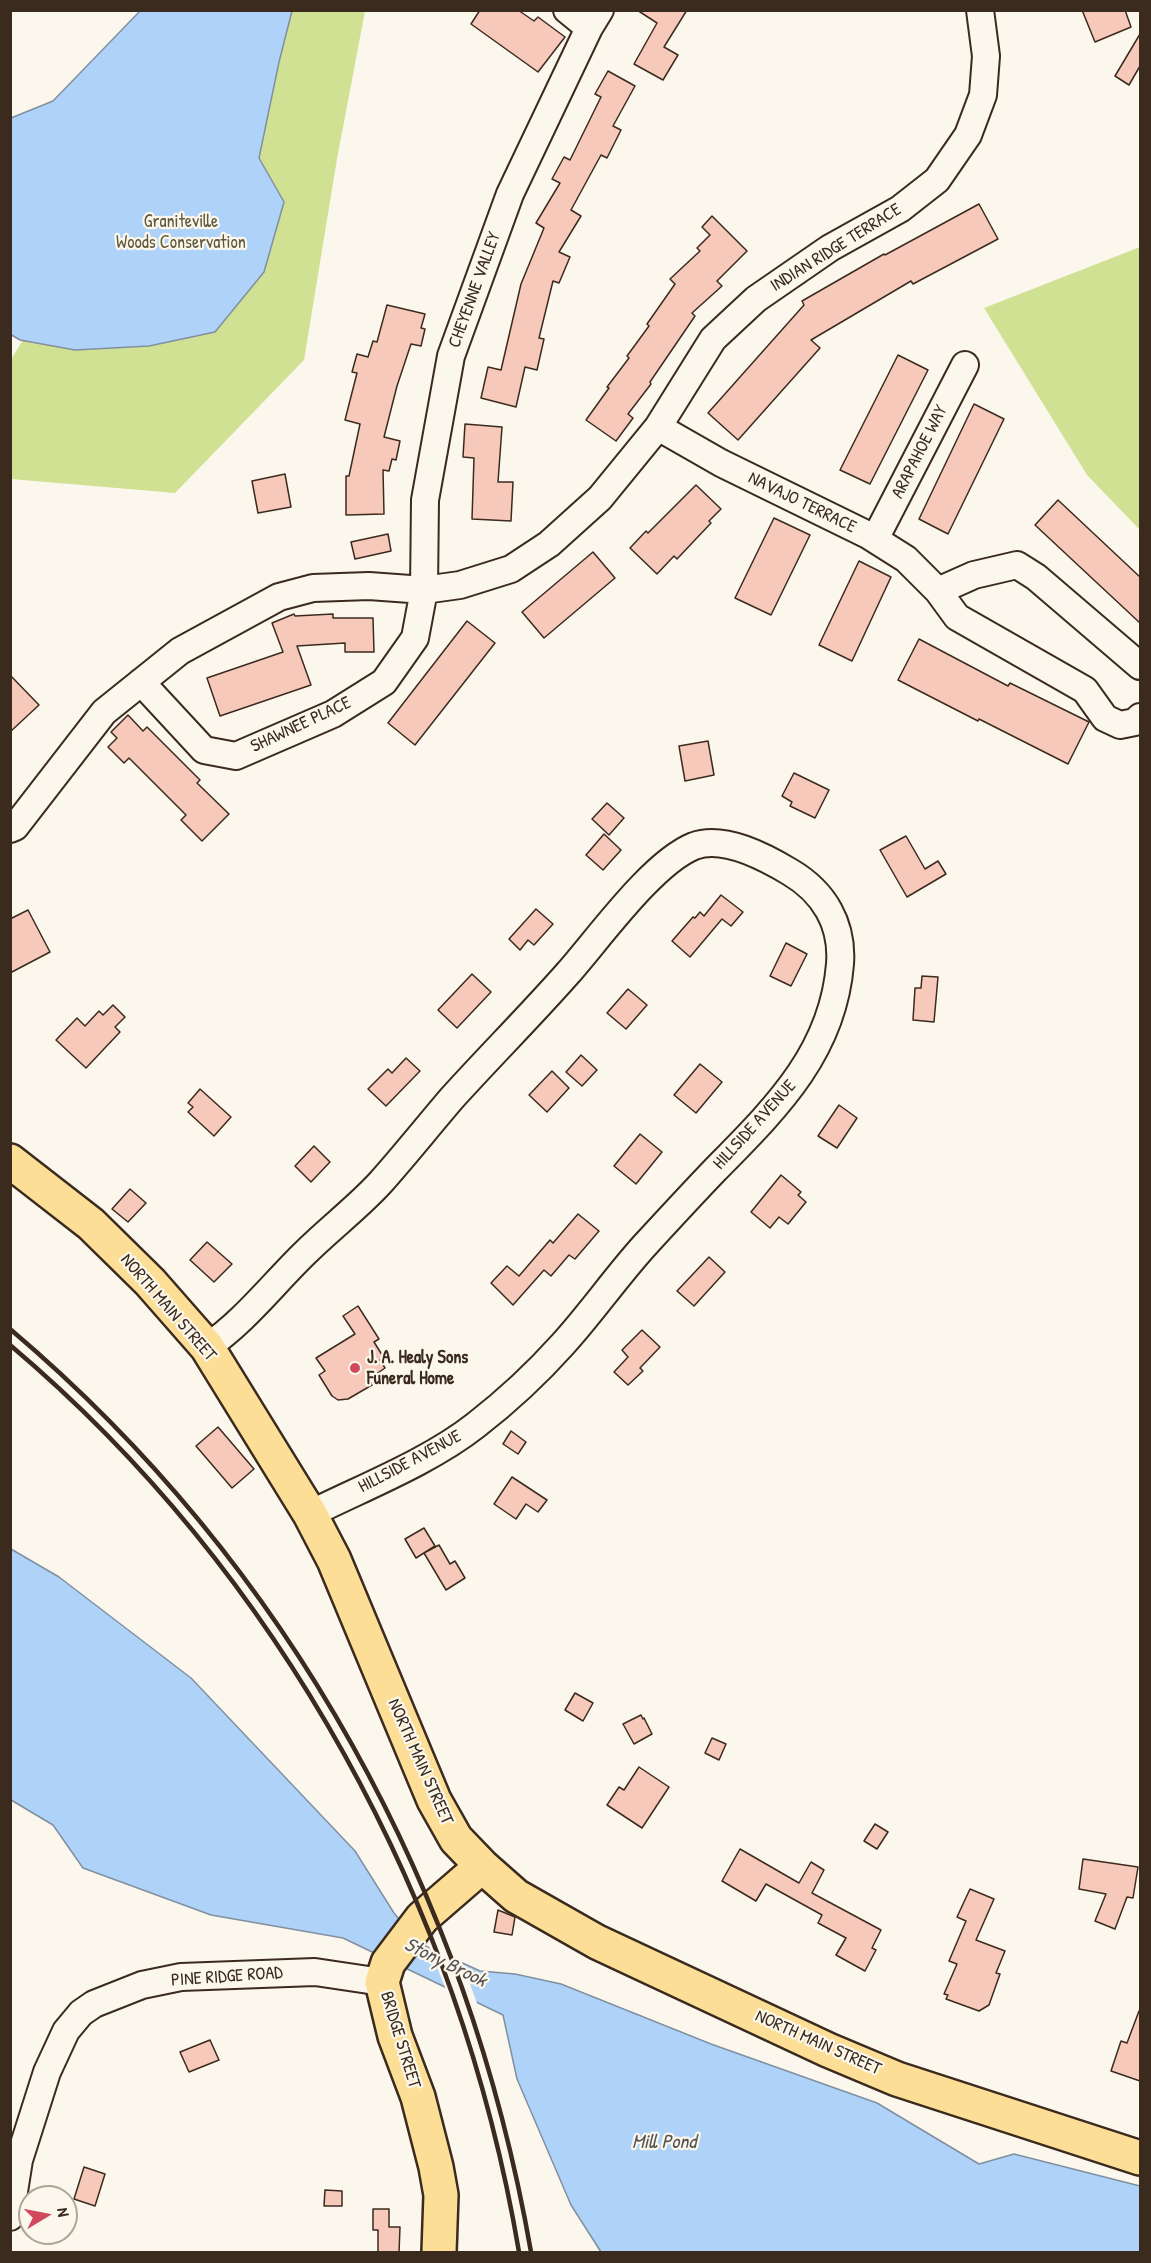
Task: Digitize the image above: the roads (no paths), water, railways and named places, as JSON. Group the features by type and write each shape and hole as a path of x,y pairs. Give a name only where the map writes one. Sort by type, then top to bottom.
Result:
{"main road":[{"name":"NORTH MAIN STREET","path":"10,1161 91,1224 150,1282 207,1347 310,1514 334,1560 434,1800 456,1839 516,1896 597,1942 828,2050 897,2079 1140,2158"},
{"name":"BRIDGE STREET","path":"439,2253 441,2195 436,2167 418,2097 396,2036 385,1973 422,1918 482,1866"}],"street":[{"path":"567,10 595,19"},
{"name":"INDIAN RIDGE TERRACE","path":"10,829 15,827 104,712 180,651 279,597 313,588 369,585 424,590 460,585 511,568 549,544 600,498 658,427 712,339 756,299 830,248 900,209 937,180 968,135 983,95 986,56 980,10"},
{"name":"CHEYENNE VALLEY","path":"424,590 425,500 451,356 510,194 595,19"},
{"name":"ARAPAHOE WAY","path":"875,539 965,365"},
{"name":"NAVAJO TERRACE","path":"658,427 721,464 875,539 906,559 938,591 957,617 1084,690 1105,718 1120,725 1135,722 1140,717"},
{"path":"938,591 974,575 1017,565 1036,577 1140,666"},
{"name":"SHAWNEE PLACE","path":"141,682 204,750 236,756 333,714 384,682 415,638 424,590"},
{"name":"HILLSIDE AVENUE","path":"207,1347 229,1331 307,1251 378,1185 454,1096 569,973 642,887 675,858 693,846 708,843 756,853 796,875 820,895 828,905 839,935 841,950 839,978 832,1013 821,1040 796,1081 760,1124 634,1257 563,1345 487,1416 452,1443 310,1514"},
{"name":"PINE RIDGE ROAD","path":"10,2217 19,2160 48,2072 66,2031 81,2013 94,2004 142,1985 181,1977 315,1972 385,1973"}],"water":[{"path":"140,11 292,11 259,158 284,202 264,272 215,332 149,346 75,350 20,340 10,334 11,118 53,101"},
{"name":"Mill Pond","path":"11,1549 59,1577 191,1678 355,1851 394,1913 419,1943 480,1971 515,1974 561,1984 711,2044 877,2103 979,2164 1014,2154 1140,2186 1140,2252 601,2252 571,2205 517,2079 503,2015 343,1938 211,1915 83,1868 53,1825 11,1800"}],"railway":[{"path":"10,1329 110,1422 201,1523 281,1630 352,1744 412,1864 462,1989 502,2119 531,2252"},
{"path":"10,1345 107,1435 196,1534 275,1641 344,1754 403,1872 453,1996 491,2123 519,2252"}],"place":[{"name":"J. A. Healy Sons Funeral Home","path":"355,1368"}],"park label":[{"name":"Graniteville Woods Conservation","path":"181,232"}],"water label":[{"name":"Stony Brook","path":"445,1963"}]}
